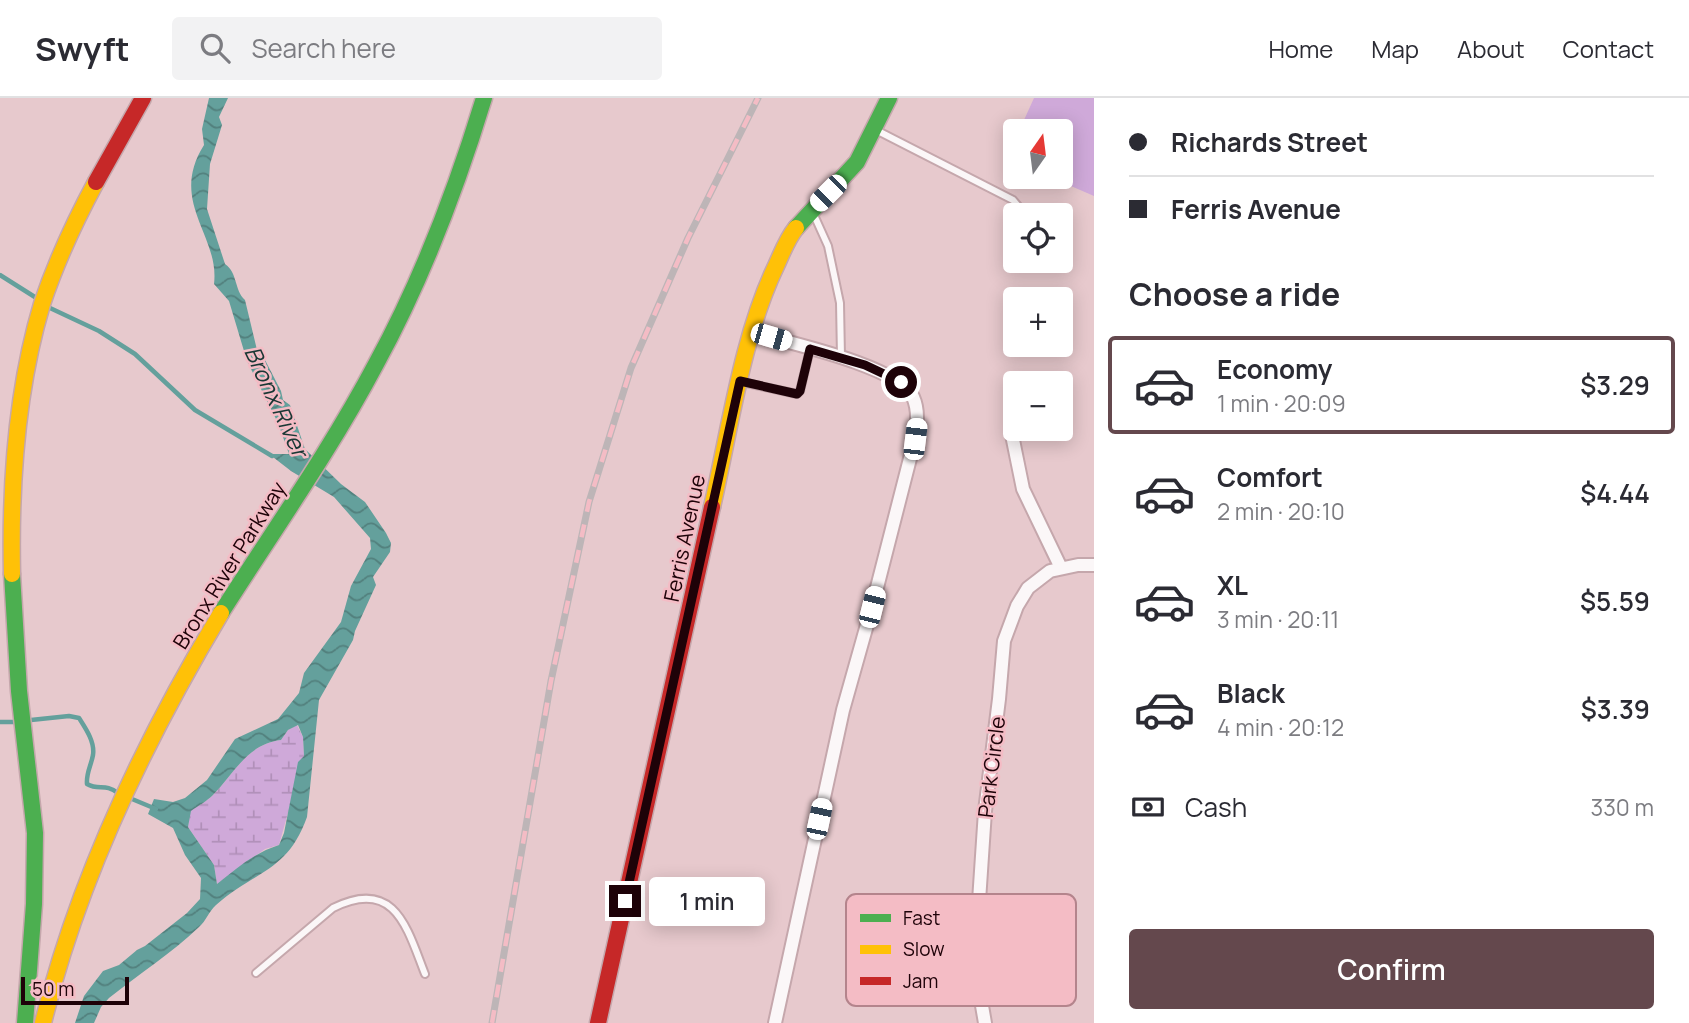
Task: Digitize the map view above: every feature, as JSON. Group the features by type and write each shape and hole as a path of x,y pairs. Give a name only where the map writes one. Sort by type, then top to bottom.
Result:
{"main road":[{"path":"25,1023 35,845 32,792 16,659 13,526 18,419 24,379 47,289 78,215 143,98"},
{"name":"Bronx River Parkway","path":"43,1023 71,923 150,740 201,646 332,441 372,373 406,303 448,204 484,98"},
{"name":"Ferris Avenue","path":"598,1023 751,332 783,247 796,227 857,162 889,98"}],"street":[{"path":"751,332 865,365 901,382 913,396 918,417 915,439 872,607 843,710 775,1023"},
{"path":"1013,441 1023,489 1061,568"},
{"name":"Park Circle","path":"979,894 1004,641 1017,606 1028,588 1050,571 1078,565 1094,565"}],"lane":[{"path":"874,129 1016,203"},
{"path":"811,210 828,246 837,291 841,358"},
{"path":"740,381 797,394 810,349"},
{"path":"256,973 332,908 346,901 362,898 381,902 397,910 425,974"}],"green space":[{"path":"1034,98 1094,98 1094,196 1073,187 1073,119 1024,119"},
{"path":"297,725 303,737 304,756 279,845 265,849 217,884 214,865 188,827 190,811 213,795 250,754 259,747 281,740 288,730"}],"water":[{"name":"Bronx River","path":"209,98 228,98 219,117 222,125 210,164 207,209 225,264 232,272 245,300 257,350 263,356 283,400 290,405 305,449 341,484 365,502 391,543 390,552 373,577 376,585 353,640 319,700 307,817 290,849 269,869 230,893 211,910 189,937 109,998 101,1007 94,1023 75,1023 84,996 103,971 119,965 145,946 187,913 200,899 201,878 185,855 173,828 148,814 154,799 173,802 185,798 207,780 235,739 278,719 299,693 304,673 341,622 351,586 371,549 370,538 334,497 269,454 289,454 278,423 247,361 229,301 214,284 214,266 210,250 193,201 191,184 194,165 204,145 202,129","holes":["298,725 303,737 304,756 298,762 284,833 279,845 254,857 217,884 214,865 188,827 191,811 213,795 242,761 259,747 281,740 288,730"]}],"waterway":[{"path":"0,275 38,299"},
{"path":"50,308 99,331 135,354 195,410 272,456"},
{"path":"31,720 69,716 79,718 93,745 87,784 109,788 118,793"},
{"path":"0,722 15,722"},
{"path":"132,799 156,809"}],"railway":[{"path":"492,1023 551,681 589,502 631,368 688,238 758,98"}],"traffic: fast":[{"path":"221,613 340,428 393,332 437,234 484,98"},
{"path":"796,228 857,162 889,98"},
{"path":"12,574 19,691 35,833 34,904 25,1023"}],"traffic: slow":[{"path":"12,574 16,438 33,337 53,273 96,182"},
{"path":"712,507 754,323 787,241 796,228"},
{"path":"43,1023 75,916 117,812 166,710 221,613"}],"traffic: jam":[{"path":"96,182 143,98"},
{"path":"598,1023 712,507"}],"route":[{"path":"625,901 740,381 797,394 810,349 865,365 901,382"}]}
